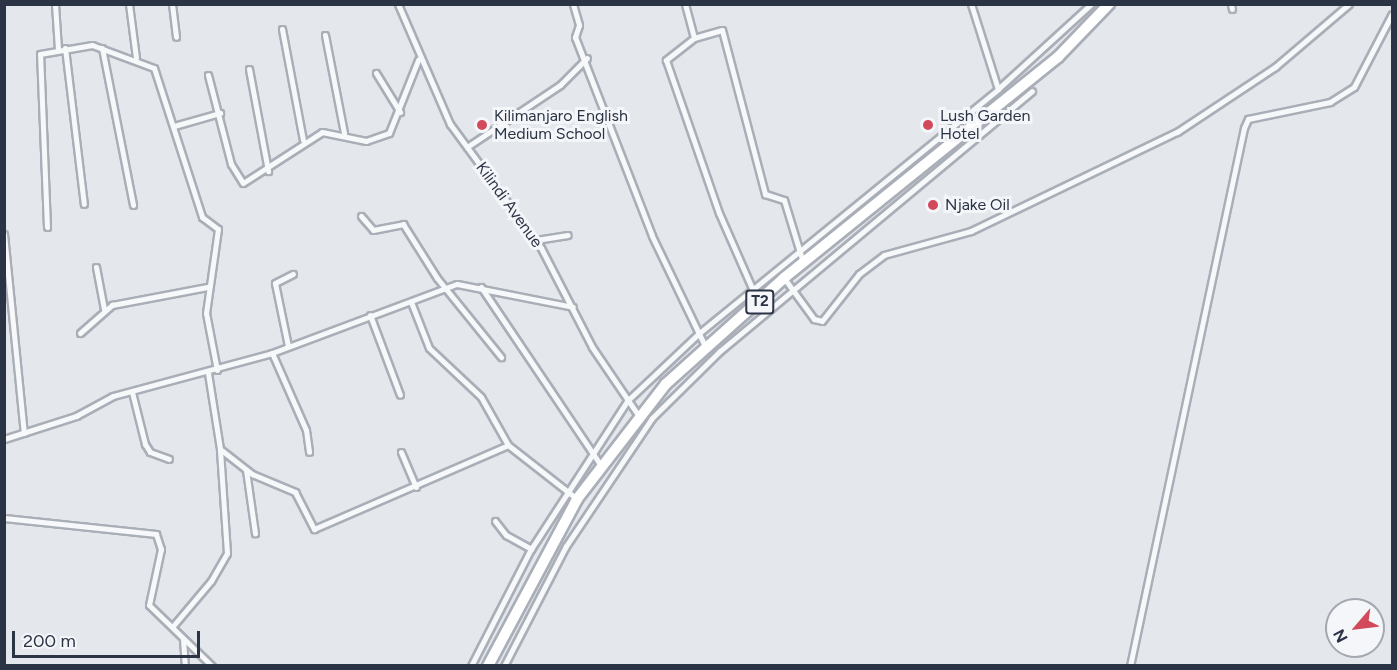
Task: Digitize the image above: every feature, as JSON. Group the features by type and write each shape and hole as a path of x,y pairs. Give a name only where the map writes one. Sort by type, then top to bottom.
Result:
{"highway":[{"name":"T2","path":"488,666 577,499 638,414 705,346 759,304 803,262 1058,57 1109,4"}],"street":[{"path":"55,4 84,204"},
{"path":"129,4 136,58"},
{"path":"172,4 176,37"},
{"name":"Kilindi Avenue","path":"398,4 418,60 467,147 536,240 627,401 638,414"},
{"path":"573,4 579,25 575,37 587,58 652,236 705,346"},
{"path":"685,4 694,38"},
{"path":"971,4 998,90"},
{"path":"471,666 531,549 590,452 627,401 698,334 798,250 998,90 1090,4"},
{"path":"784,278 814,319 822,321 860,274 884,255 971,231 1178,132 1275,67 1349,4"},
{"path":"1130,666 1244,128 1248,119 1330,102 1354,87 1392,14"},
{"path":"282,29 303,140"},
{"path":"759,304 751,290 666,60 694,38 723,32 765,194 784,200 803,262"},
{"path":"325,35 344,133"},
{"path":"47,227 37,60 62,48 102,48 136,58 154,68 202,217 218,229 207,287 206,331 216,370"},
{"path":"102,48 133,205"},
{"path":"467,147 560,85 587,58"},
{"path":"208,75 238,180 250,182 268,171 303,140 322,132 344,133 366,141 382,137 400,111 418,60"},
{"path":"249,69 268,171"},
{"path":"376,73 400,111"},
{"path":"504,666 566,546 642,430 720,351 1032,91"},
{"path":"174,126 220,112"},
{"path":"360,216 373,230 403,225 447,288 501,357"},
{"path":"4,234 24,433"},
{"path":"536,240 568,235"},
{"path":"96,267 104,309"},
{"path":"288,346 275,283 293,274"},
{"path":"80,333 104,309 207,287"},
{"path":"481,287 600,464"},
{"path":"4,439 132,392 208,373 273,353 447,288 481,287 573,307"},
{"path":"411,302 429,348 481,398 508,446 577,499"},
{"path":"370,315 400,395"},
{"path":"273,353 306,430 309,452"},
{"path":"173,626 212,581 227,553 220,500 225,466 220,449 208,373"},
{"path":"132,392 145,444 150,452 169,459"},
{"path":"220,449 246,470 296,492 315,529 508,446"},
{"path":"402,452 416,487"},
{"path":"246,470 255,533"},
{"path":"4,518 156,534 161,549 149,604 212,666"},
{"path":"495,521 506,535 531,549"},
{"path":"182,638 185,666"}],"place":[{"name":"Kilimanjaro English Medium School","path":"482,125"},
{"name":"Lush Garden Hotel","path":"928,125"},
{"name":"Njake Oil","path":"933,205"}]}
